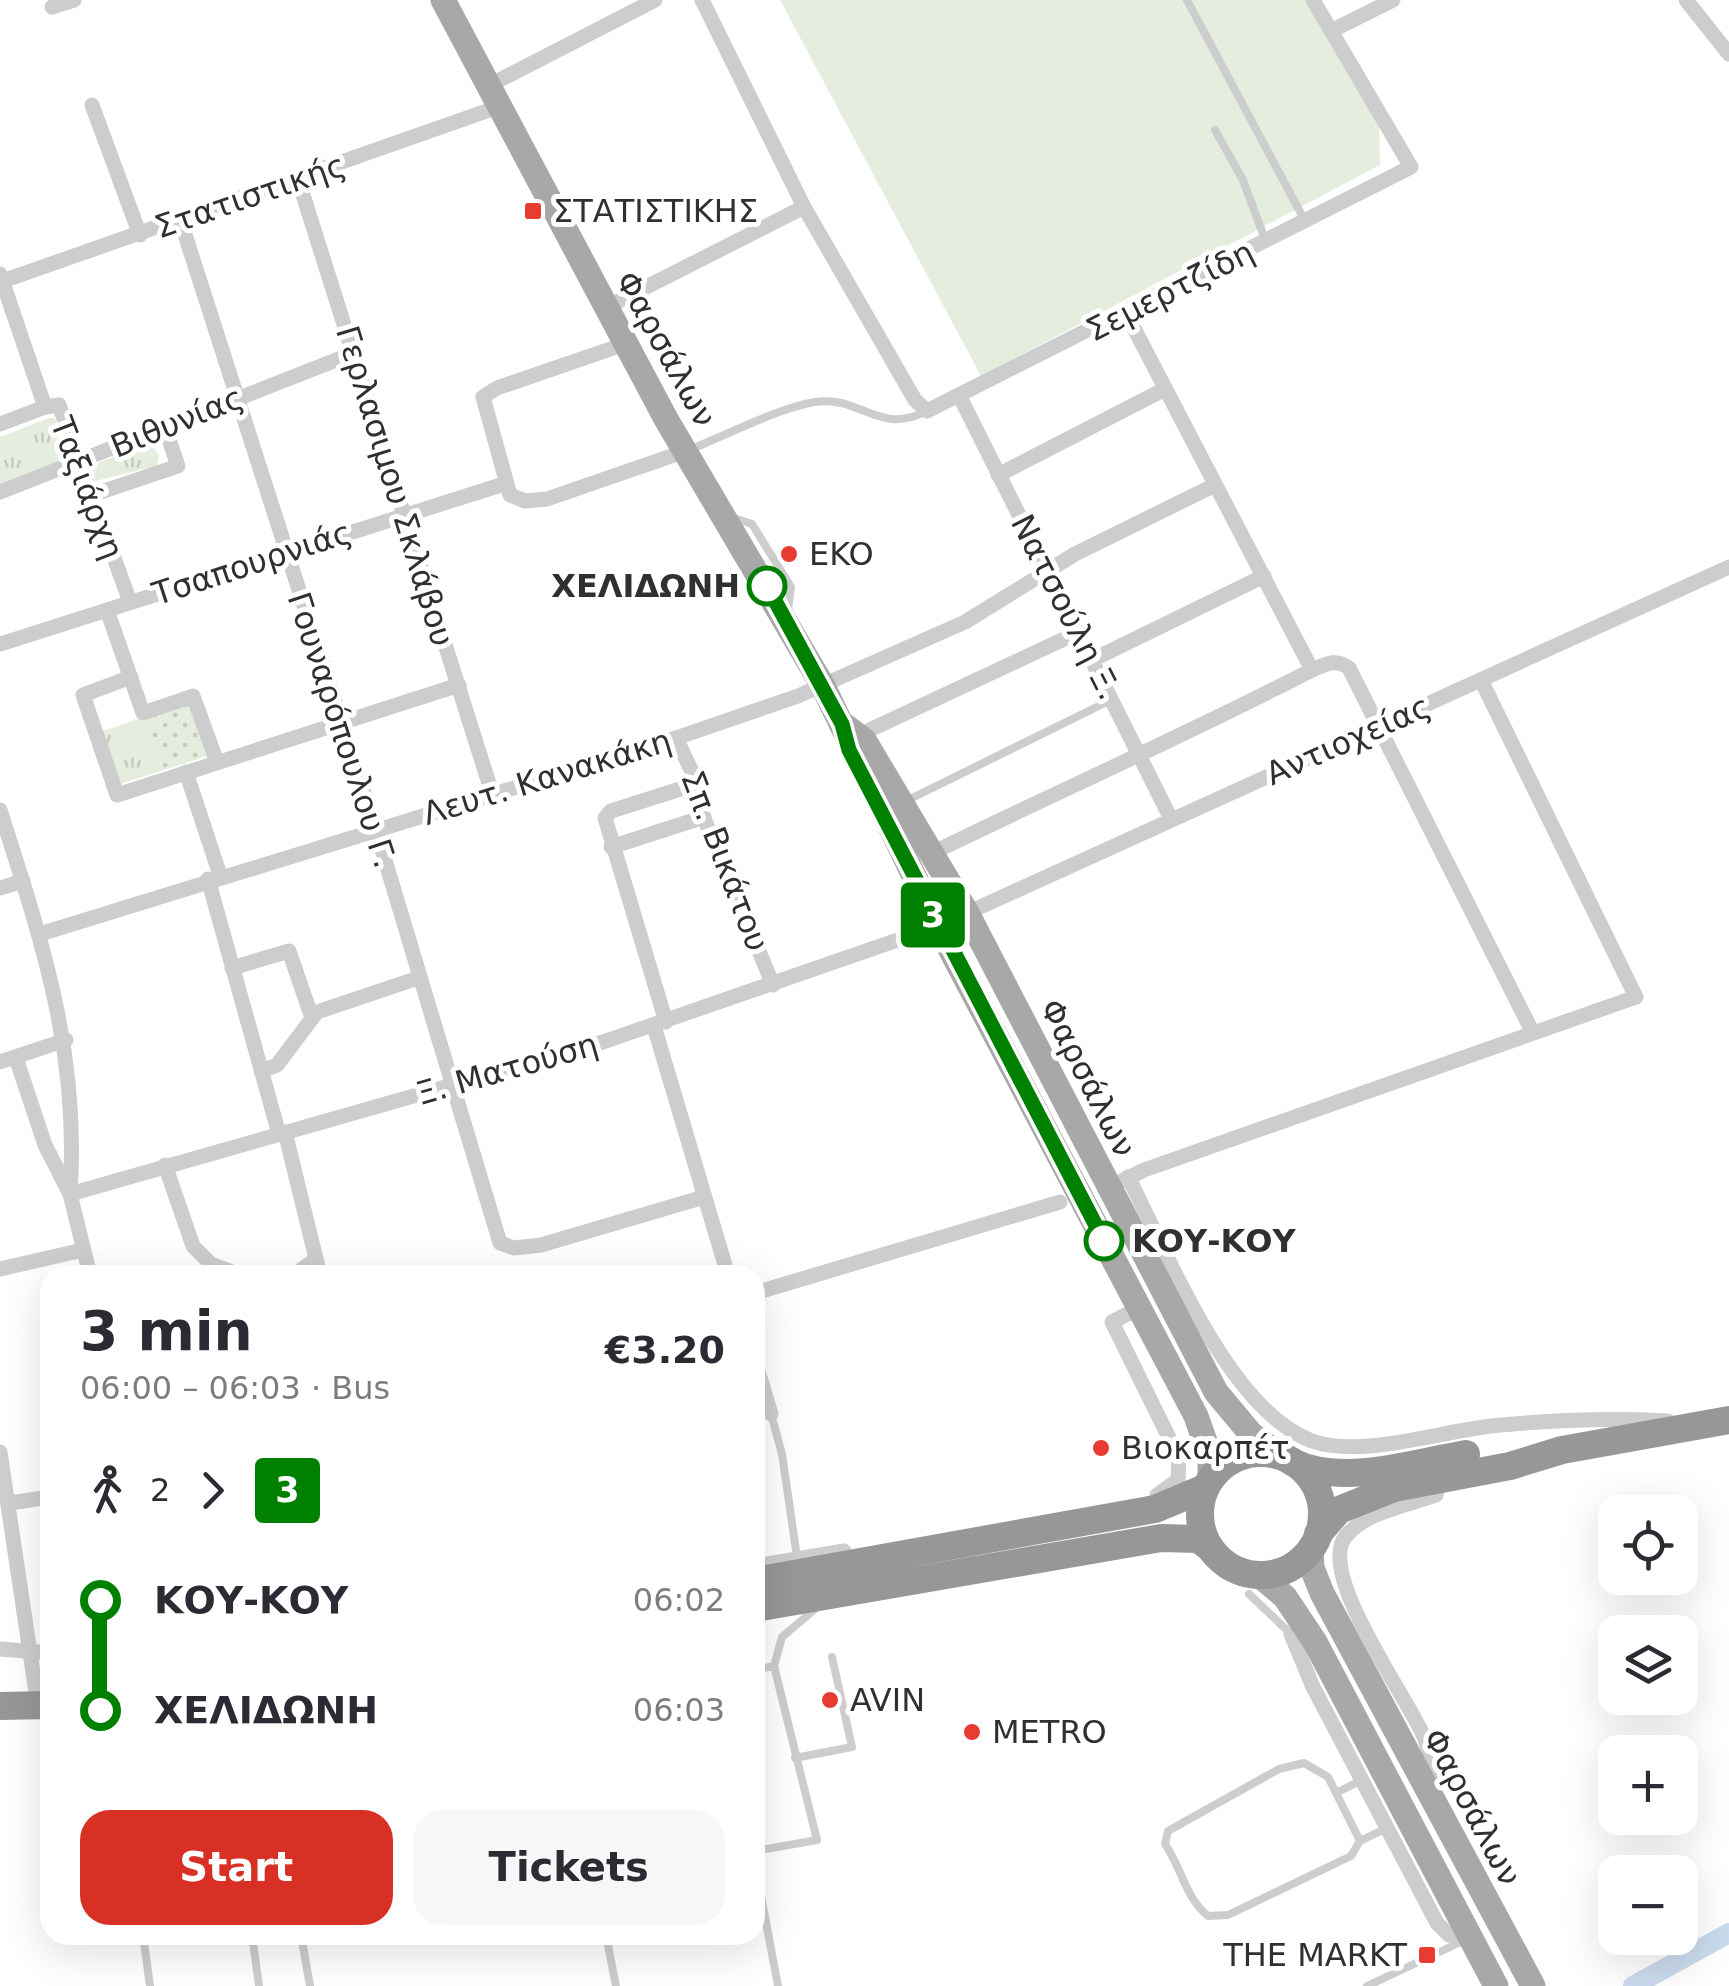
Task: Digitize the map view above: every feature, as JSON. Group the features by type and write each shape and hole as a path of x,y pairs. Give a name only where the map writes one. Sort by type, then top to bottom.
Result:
{"highway":[{"path":"765,1606 1161,1538 1198,1539 1254,1584 1288,1568 1339,1510 1359,1500 1438,1486 1562,1450 1715,1422"},
{"path":"765,1578 1105,1513 1171,1506 1208,1484 1230,1462 1246,1455 1286,1459 1312,1470 1345,1472 1510,1447 1562,1450"},
{"path":"1286,1459 1310,1478 1318,1494 1314,1541"},
{"path":"1208,1484 1200,1514 1209,1546"},
{"path":"0,1706 40,1706"}],"main road":[{"name":"Φαρσάλων","path":"443,0 605,308 686,451 822,686 901,804 967,913 1118,1182 1226,1407 1286,1459"},
{"name":"Φαρσάλων","path":"850,729 849,750 1201,1429 1210,1456 1208,1484"},
{"name":"Φαρσάλων","path":"1314,1541 1322,1594 1533,1986"},
{"name":"Φαρσάλων","path":"1254,1584 1277,1587 1471,1937 1488,1983"}],"street":[{"path":"52,7 74,0"},
{"name":"Στατιστικής","path":"1,279 298,179 493,96 655,0"},
{"path":"702,0 804,206 915,400 927,412"},
{"path":"1313,0 1331,31 1393,0"},
{"path":"1686,0 1729,54"},
{"name":"Σεμερτζίδη","path":"927,412 1411,167 1331,31"},
{"path":"92,105 140,235"},
{"name":"Γερλασιμου Σκλάβου","path":"298,179 492,793"},
{"path":"605,308 804,206"},
{"name":"Γουναρόπουλου Γ.","path":"180,219 208,294 236,396 376,830 500,1243 514,1248 540,1245 704,1198"},
{"name":"Ταξιάρχη","path":"1,279 45,407 59,404 130,602"},
{"path":"1126,313 1312,670"},
{"path":"625,344 489,391 483,397 510,495 525,501 547,499 686,451"},
{"name":"Βιθυνίας","path":"0,492 166,428 236,396 354,353"},
{"path":"998,475 1163,390"},
{"name":"Νατσούλη Ξ.","path":"960,396 1142,754 1171,819"},
{"path":"0,424 45,407"},
{"path":"92,496 178,466 166,428"},
{"name":"Τσαπουρνιάς","path":"0,644 504,484"},
{"name":"Λευτ. Κανακάκη","path":"40,934 214,877 676,738 822,686 965,622 1047,572 1214,485"},
{"name":"Αντιοχείας","path":"967,913 1729,567"},
{"path":"1092,660 1264,576"},
{"name":"Ταξιάρχη","path":"107,610 143,712 193,696 217,762"},
{"path":"850,729 1078,632"},
{"path":"930,854 1334,661 1349,668 1532,1031"},
{"path":"130,678 83,695 117,796 458,686"},
{"path":"1481,680 1636,996 1118,1182 1242,1382 1281,1422 1312,1441 1370,1444 1525,1424 1715,1422"},
{"name":"Σπ. Βικάτου","path":"676,738 773,984"},
{"path":"186,772 214,877 232,968 317,1265"},
{"path":"696,784 611,811 604,822 725,1265"},
{"path":"0,810 40,934 66,1040 74,1127 70,1194"},
{"path":"611,847 704,817"},
{"path":"0,888 23,881"},
{"name":"Ξ. Ματούση","path":"70,1194 660,1024 938,926"},
{"path":"232,968 289,950 312,1018"},
{"path":"261,1071 277,1065 322,1010 418,978"},
{"path":"66,1040 8,1060 70,1194 87,1265"},
{"path":"166,1165 193,1246 215,1265"},
{"path":"765,1290 1060,1202"},
{"path":"0,1269 82,1250"},
{"path":"765,1564 1105,1513 1176,1484 1180,1472 1177,1452 1112,1322 1138,1308"},
{"path":"765,1392 772,1414"},
{"path":"0,1452 30,1652 40,1691"},
{"path":"1435,1809 1426,1743 1352,1600 1338,1553 1345,1536 1360,1524 1438,1486"},
{"path":"10,1503 40,1498"},
{"path":"1299,1630 1313,1687 1437,1924 1450,1935 1471,1937"},
{"path":"0,1649 40,1653"}],"lane":[{"path":"1187,0 1305,222"},
{"path":"1214,130 1243,180 1266,242"},
{"path":"686,451 813,402 844,404 899,422 927,412"},
{"path":"901,804 1113,699"},
{"path":"772,1414 782,1454 797,1559"},
{"path":"765,1849 817,1840 774,1666 782,1637 837,1593"},
{"path":"795,1758 852,1747 832,1657"},
{"path":"765,1668 774,1666"},
{"path":"1360,1841 1328,1777 1314,1765 1290,1764 1168,1831 1165,1844 1180,1866 1192,1904 1217,1917 1351,1856 1360,1841 1386,1828"},
{"path":"1336,1793 1362,1780"},
{"path":"765,1917 778,1986"},
{"path":"1367,1986 1471,1937"},
{"path":"144,1945 150,1986"},
{"path":"253,1945 258,1986"},
{"path":"304,1945 310,1986"},
{"path":"608,1945 616,1986"}],"green space":[{"path":"780,0 1312,0 1379,124 1380,165 981,376"},
{"path":"55,418 66,460 0,485 0,437"},
{"path":"150,443 159,455 157,466 95,481 92,465"},
{"path":"188,704 207,756 164,770 145,717"},
{"path":"145,717 164,770 117,785 100,732"}],"waterway":[{"path":"1633,1986 1729,1933"}],"bus line":[{"name":"3","path":"767,586 842,724 849,750 938,926 1104,1241"}],"place":[{"name":"ΣΤΑΤΙΣΤΙΚΗΣ","path":"533,211"},
{"name":"EKO","path":"789,554"},
{"name":"ΧΕΛΙΔΩΝΗ","path":"767,586"},
{"name":"ΚΟΥ-ΚΟΥ","path":"1104,1241"},
{"name":"Βιοκαρπέτ","path":"1101,1448"},
{"name":"AVIN","path":"830,1700"},
{"name":"METRO","path":"972,1732"},
{"name":"THE MARKT","path":"1427,1955"}]}
